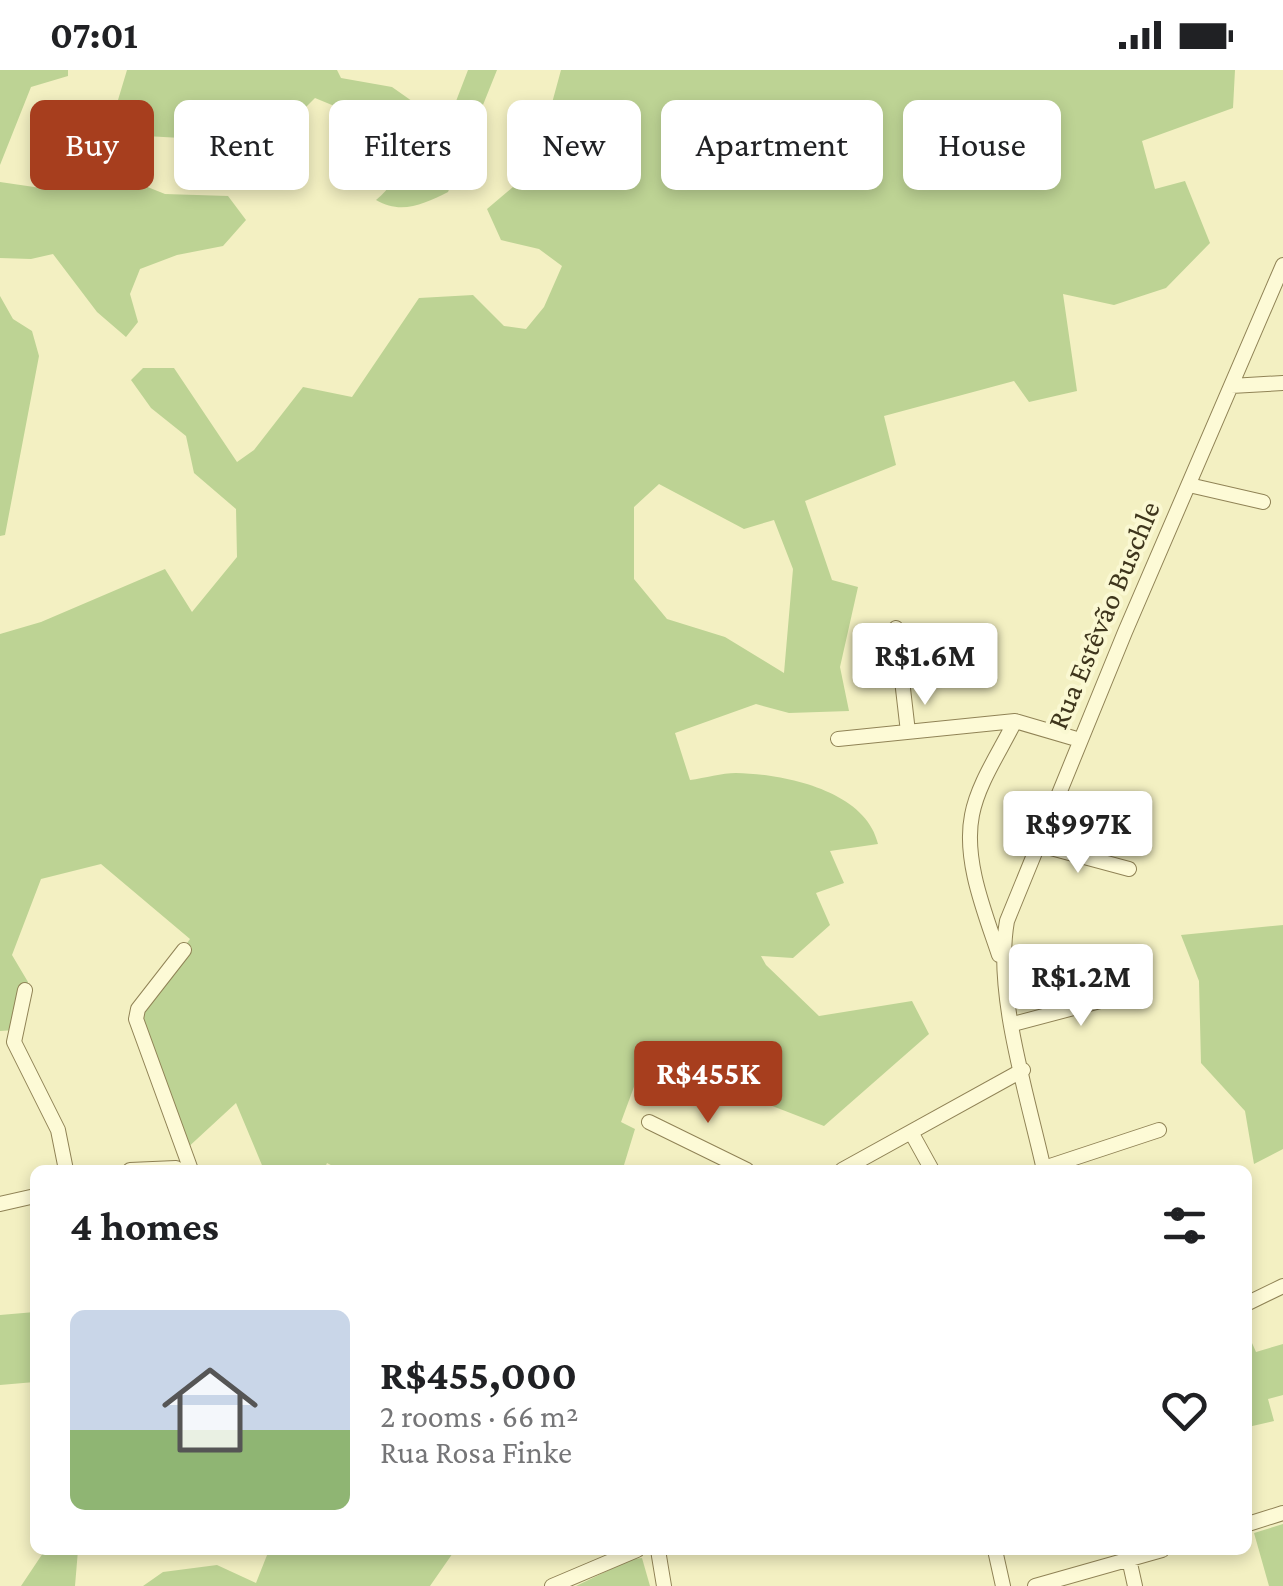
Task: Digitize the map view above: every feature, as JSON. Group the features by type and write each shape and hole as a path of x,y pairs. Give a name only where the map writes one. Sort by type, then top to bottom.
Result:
{"street":[{"name":"Rua Estêvão Buschle","path":"1043,1165 1003,965 1006,921 1283,266"},
{"path":"1231,386 1283,383"},
{"path":"1188,485 1263,502"},
{"path":"896,628 908,732"},
{"path":"838,738 1015,721 1080,740"},
{"path":"1003,965 978,884 971,824 978,797 1015,721"},
{"path":"1036,844 1129,869"},
{"path":"180,1165 136,1019 138,1009 184,950"},
{"path":"25,990 14,1042 58,1130 65,1165"},
{"path":"1013,1024 1138,992"},
{"path":"851,1165 1023,1070"},
{"path":"649,1122 737,1165"},
{"path":"1056,1165 1159,1130"},
{"path":"911,1132 929,1165"},
{"path":"0,1204 30,1197"},
{"path":"1252,1302 1283,1286"},
{"path":"1252,1523 1283,1514"},
{"path":"552,1586 625,1555"},
{"path":"659,1555 664,1586"},
{"path":"996,1555 1004,1586"},
{"path":"1035,1586 1128,1555 1134,1586"}],"green space":[{"path":"0,70 68,70 68,76 31,87 0,165"},
{"path":"127,70 337,70 341,78 392,87 410,100 329,100 329,104 315,98 309,104 309,100 174,100 174,138 154,136 154,100 118,100"},
{"path":"468,70 497,70 485,100 456,100"},
{"path":"561,70 1235,70 1233,108 1142,141 1155,189 1185,181 1210,243 1166,288 1114,305 1063,294 1077,391 1029,402 1014,381 884,416 896,465 805,501 832,580 858,587 840,667 849,711 789,713 756,704 675,733 690,780 736,773 777,777 821,789 858,811 878,844 830,851 844,883 816,893 830,925 793,958 761,956 819,1016 912,1001 929,1034 824,1126 645,1057 621,1122 635,1129 624,1165 262,1165 236,1103 184,1151 138,1009 190,939 101,864 41,879 12,955 28,982 15,1030 0,1031 0,634 41,622 165,569 192,612 237,557 236,509 194,473 186,436 151,408 131,380 143,368 174,368 237,462 254,450 303,387 352,397 419,298 473,295 504,326 526,329 544,307 562,266 539,249 501,240 487,209 509,190 641,190 641,100 553,100","holes":["659,484 744,529 774,520 793,569 784,673 725,637 667,619 634,579 634,507"]},
{"path":"0,182 30,186 30,190 154,190 165,194 228,196 246,220 223,246 177,255 140,269 130,294 138,322 126,337 97,312 53,254 31,259 0,258"},
{"path":"386,190 449,190 421,204 403,207 376,200"},
{"path":"0,296 13,319 32,331 39,356 5,535 0,536"},
{"path":"1283,925 1283,1149 1254,1164 1245,1111 1201,1063 1199,981 1181,935"},
{"path":"30,1312 30,1382 0,1385 0,1315"},
{"path":"1252,1343 1256,1352 1283,1344 1283,1395 1268,1399 1274,1421 1252,1426"},
{"path":"1283,1524 1283,1586 1269,1586 1254,1533"},
{"path":"42,1555 78,1555 75,1586 21,1586"},
{"path":"267,1555 452,1555 430,1586 143,1586 163,1572 217,1565 256,1583"},
{"path":"642,1558 650,1586 576,1586 632,1559"}]}
